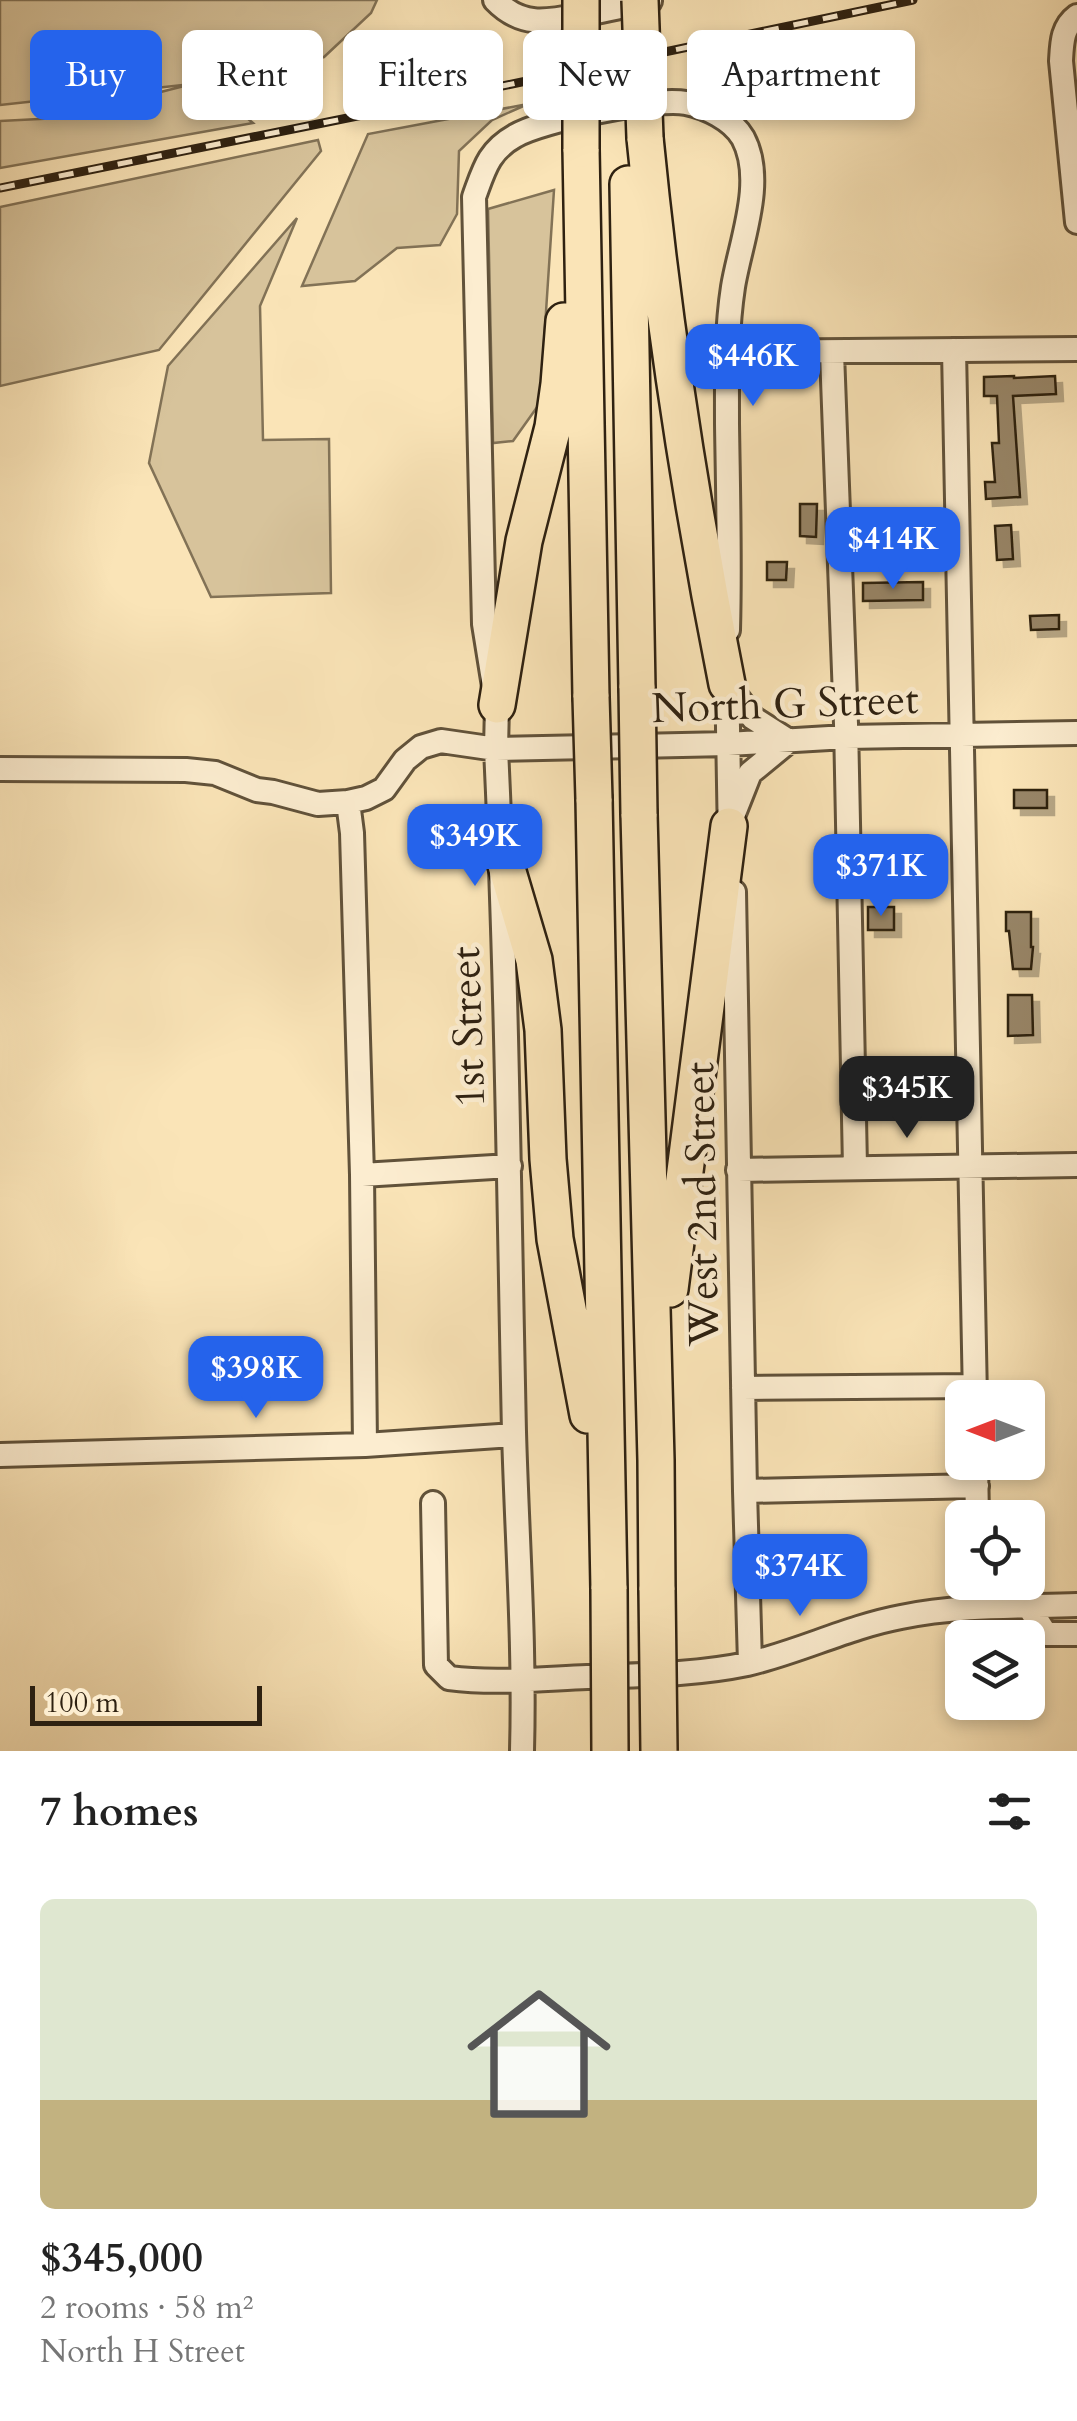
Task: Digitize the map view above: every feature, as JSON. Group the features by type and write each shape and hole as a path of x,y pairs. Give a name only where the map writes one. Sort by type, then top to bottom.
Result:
{"highway":[{"path":"581,0 610,1751"},
{"path":"625,0 636,138 708,590 727,684"},
{"path":"640,0 636,138 637,688 656,1460 659,1751"},
{"path":"497,705 524,541 560,384 582,165"},
{"path":"656,1460 672,1260 729,826"},
{"path":"500,846 534,960 544,1030 555,1238 607,1517"}],"street":[{"path":"495,0 508,13 546,22 653,0"},
{"path":"1077,16 1063,34 1061,60 1077,222"},
{"name":"West 2nd Street","path":"515,136 566,119 622,107 682,102 716,112 742,136 752,166 750,210 733,288 726,352 729,826 735,905 750,1663"},
{"name":"1st Street","path":"515,136 487,160 474,197 484,624 497,705 514,1435 524,1680 522,1751"},
{"path":"726,352 1077,349"},
{"path":"954,350 975,1380"},
{"path":"832,353 846,738 855,1167"},
{"path":"727,684 753,718 789,740 750,773 729,826"},
{"name":"North G Street","path":"348,802 384,789 406,760 422,747 441,742 496,749 1077,732"},
{"path":"0,769 186,770 216,773 256,790 318,804 348,802 362,1175 365,1444"},
{"path":"738,1170 1077,1165"},
{"path":"362,1175 510,1166"},
{"path":"743,1388 945,1391"},
{"path":"0,1455 365,1444 514,1435"},
{"path":"977,1480 977,1500"},
{"path":"745,1491 977,1486"},
{"path":"432,1503 436,1664 448,1678 524,1680 695,1673 750,1663 902,1616 979,1607 1077,1606"},
{"path":"979,1600 979,1607"},
{"path":"1028,1606 1046,1634 1077,1634"}],"shaded area":[{"path":"0,0 377,0 371,13 353,30 343,30 343,39 323,57 323,30 182,30 182,85 162,87 162,30 30,30 30,102 0,105"},
{"path":"182,87 182,120 253,123 0,168 0,121 162,120 162,92"},
{"path":"523,105 503,115 503,109"},
{"path":"443,120 492,120 459,151 457,214 440,245 397,248 355,281 302,286 368,134"},
{"path":"318,140 321,151 159,350 0,386 0,207"},
{"path":"554,190 540,403 513,441 493,443 488,209"},
{"path":"297,218 260,306 263,440 329,439 331,593 211,597 149,463 168,366"}],"building":[{"path":"1055,376 1056,394 1013,396 1020,497 986,499 985,482 995,482 992,443 999,443 997,396 984,396 984,377"},
{"path":"800,504 817,504 816,537 800,536"},
{"path":"1011,525 1013,559 997,560 995,526"},
{"path":"767,562 787,562 786,580 767,580"},
{"path":"923,582 923,600 863,601 863,583"},
{"path":"1059,615 1059,629 1031,630 1030,616"},
{"path":"1014,790 1047,790 1047,808 1014,808"},
{"path":"868,907 894,907 894,930 868,930"},
{"path":"1006,912 1031,912 1031,969 1013,969"},
{"path":"1008,995 1032,995 1033,1035 1008,1036"}],"railway":[{"path":"0,188 913,0"}]}
